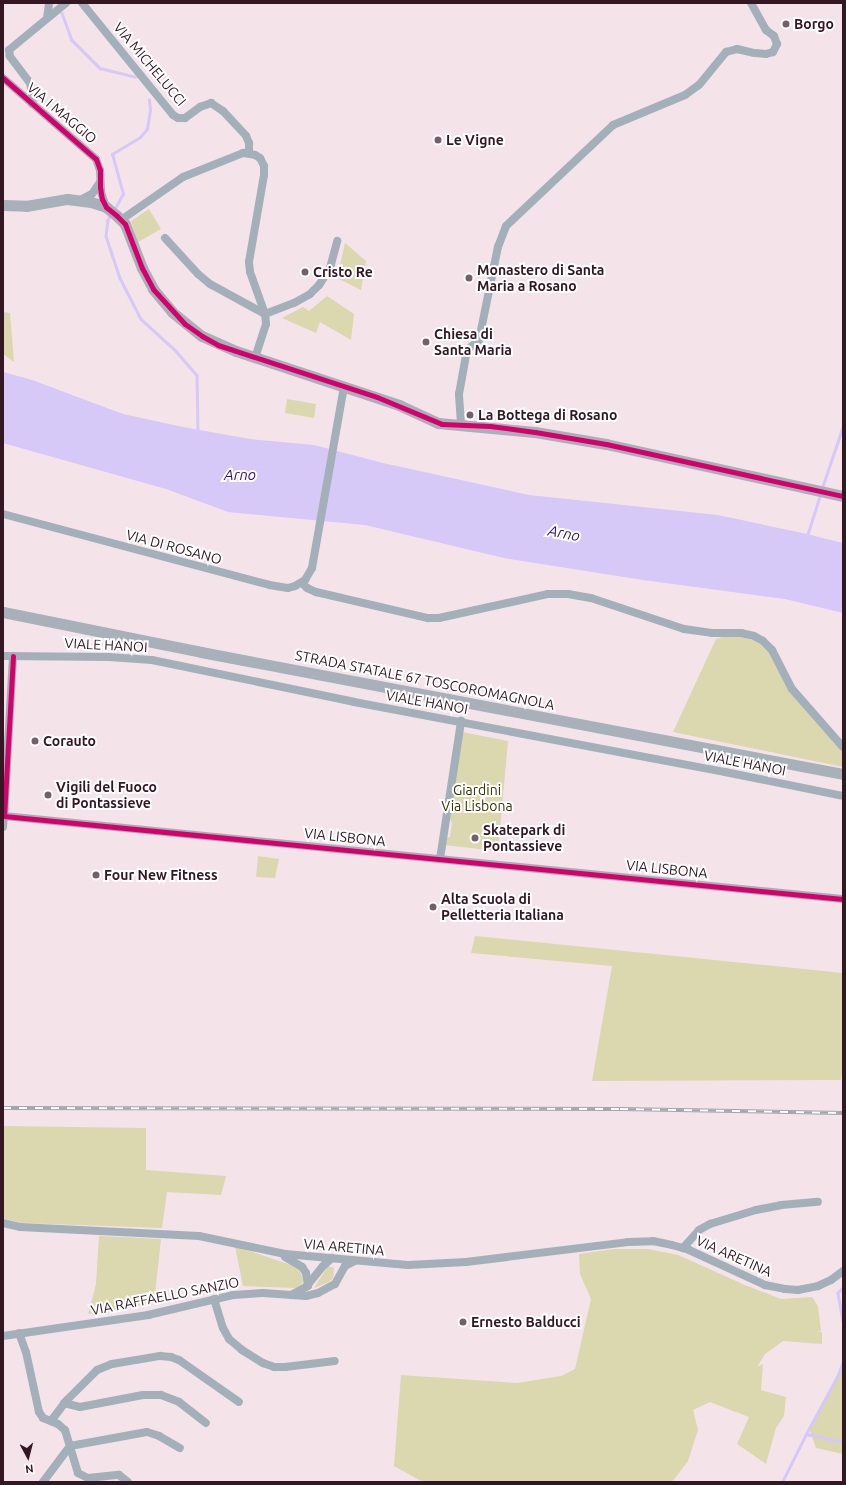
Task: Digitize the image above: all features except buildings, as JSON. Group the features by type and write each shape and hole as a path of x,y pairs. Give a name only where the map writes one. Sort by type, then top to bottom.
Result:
{"main road":[{"path":"3,205 26,206 56,200 80,200 114,213 128,232 146,278 160,300 186,324 202,336 218,345 399,405 438,423 535,432 606,444 843,496"},
{"name":"STRADA STATALE 67 TOSCOROMAGNOLA","path":"3,612 216,655 843,774"}],"street":[{"path":"47,18 49,3"},
{"path":"32,104 33,98 30,83 10,56 9,50 65,3"},
{"name":"VIA MICHELUCCI","path":"82,3 173,115 178,118 185,118 200,107 211,103 223,111 246,136 249,143 249,153"},
{"path":"461,424 459,394 467,350 479,340 498,247 506,226 613,125 685,95 699,85 726,52 737,49 766,54 773,52 777,44 774,36 766,30 751,3"},
{"name":"VIA I MAGGIO","path":"3,78 96,158 100,170 100,181"},
{"path":"100,181 100,192 114,213 184,177 238,154 249,153 260,158 264,166 249,262 252,279 265,314 264,330 255,357"},
{"path":"80,200 92,194 100,181"},
{"path":"165,238 198,274 210,284 265,314 294,303 310,294 319,285 330,268 337,242"},
{"path":"344,386 316,548 310,573 302,583 307,588 316,592 428,618 439,618 548,594 568,594 591,598 684,629 712,633 741,633 754,636 763,641 772,650 792,689 843,747"},
{"name":"VIA DI ROSANO","path":"3,514 269,585 288,588 302,583"},
{"name":"VIALE HANOI","path":"3,656 109,657 152,660 354,702 461,721 843,796"},
{"path":"3,827 13,656"},
{"path":"440,859 461,721"},
{"name":"VIA LISBONA","path":"4,816 843,899"},
{"name":"VIA ARETINA","path":"683,1248 699,1230 710,1224 756,1210 781,1205 818,1202"},
{"name":"VIA ARETINA","path":"3,1223 20,1226 199,1236 277,1253 408,1265 454,1263 641,1241 666,1243 683,1248 759,1283 780,1289 798,1290 814,1287 827,1282 843,1271"},
{"path":"277,1253 302,1267 307,1276 308,1286"},
{"path":"290,1295 301,1291 308,1286 323,1266 332,1258 340,1261 343,1269 355,1261"},
{"name":"VIA RAFFAELLO SANZIO","path":"3,1336 154,1313 214,1299 247,1294 306,1296 330,1287 338,1280 343,1269"},
{"path":"214,1299 223,1328 229,1339 242,1350 263,1363 274,1367 285,1367 335,1361"},
{"path":"19,1334 26,1352 39,1412 43,1418 64,1428 78,1478 119,1475 128,1482"},
{"path":"51,1421 64,1403 99,1368 112,1364 162,1356 179,1360 239,1402"},
{"path":"64,1403 80,1407 143,1395 162,1395 179,1402 206,1423"},
{"path":"43,1482 70,1446 147,1432 159,1436 180,1448"}],"green space":[{"path":"149,209 161,229 138,242 131,221"},
{"path":"345,243 366,261 361,290 337,278"},
{"path":"327,296 354,314 351,340 320,322 316,333 282,318 303,307 309,311"},
{"path":"3,312 10,313 14,362 3,354"},
{"path":"287,399 316,404 314,418 285,413"},
{"path":"726,636 741,637 756,641 769,652 790,693 843,752 843,767 673,732 716,639"},
{"name":"Giardini Via Lisbona","path":"462,732 508,741 498,851 444,845 445,838 450,837 452,823 449,817"},
{"path":"258,856 279,859 275,878 256,877"},
{"path":"475,936 843,973 843,1069 841,1080 592,1081 612,966 471,953"},
{"path":"3,1126 146,1128 146,1170 226,1176 221,1195 167,1192 162,1228 21,1223 3,1218"},
{"path":"99,1236 161,1239 154,1303 88,1314 96,1284"},
{"path":"235,1246 297,1267 302,1276 303,1281 301,1286 296,1288 243,1286"},
{"path":"614,1249 648,1249 678,1255 745,1285 781,1299 812,1297 818,1306 821,1331 818,1332 822,1332 822,1344 783,1341 765,1354 757,1367 763,1364 761,1390 786,1397 784,1416 776,1428 766,1464 737,1444 749,1417 710,1402 693,1410 698,1430 688,1461 672,1482 423,1482 394,1466 401,1375 517,1383 561,1376 575,1369 591,1299 580,1274 579,1254"},
{"path":"328,1266 334,1268 333,1278 329,1282 314,1288"},
{"path":"843,1361 843,1454 816,1448 809,1428 838,1375"}],"water":[{"name":"Arno","path":"3,372 32,380 123,414 183,427 250,439 314,445 383,463 529,495 718,515 843,543 843,613 785,599 643,580 504,558 365,525 228,512 166,489 3,443"}],"waterway":[{"path":"62,13 72,40 100,68 135,77"},
{"path":"114,210 123,194 112,154 140,137 147,129 150,110 149,100"},
{"path":"111,215 108,220 106,236 120,278 141,319 176,351 197,375 198,432"},
{"path":"822,488 843,426"},
{"path":"807,536 820,495"},
{"path":"843,1288 838,1293 843,1321"},
{"path":"782,1482 838,1375 843,1361"},
{"path":"806,1434 843,1442"}],"railway":[{"path":"3,1108 620,1109 843,1113"}],"cycle path":[{"path":"3,78 96,159 100,170 102,199 106,207 125,224 142,268 153,289 185,324 218,345 377,397 442,424 490,426 606,444 843,496"},
{"path":"13,656 4,816 843,899"}],"place":[{"name":"Borgo","path":"786,24"},
{"name":"Le Vigne","path":"438,140"},
{"name":"Cristo Re","path":"305,272"},
{"name":"Monastero di Santa Maria a Rosano","path":"469,278"},
{"name":"Chiesa di Santa Maria","path":"426,342"},
{"name":"La Bottega di Rosano","path":"470,415"},
{"name":"Corauto","path":"35,741"},
{"name":"Vigili del Fuoco di Pontassieve","path":"48,795"},
{"name":"Skatepark di Pontassieve","path":"475,838"},
{"name":"Four New Fitness","path":"96,875"},
{"name":"Alta Scuola di Pelletteria Italiana","path":"433,907"},
{"name":"Ernesto Balducci","path":"463,1322"}]}
